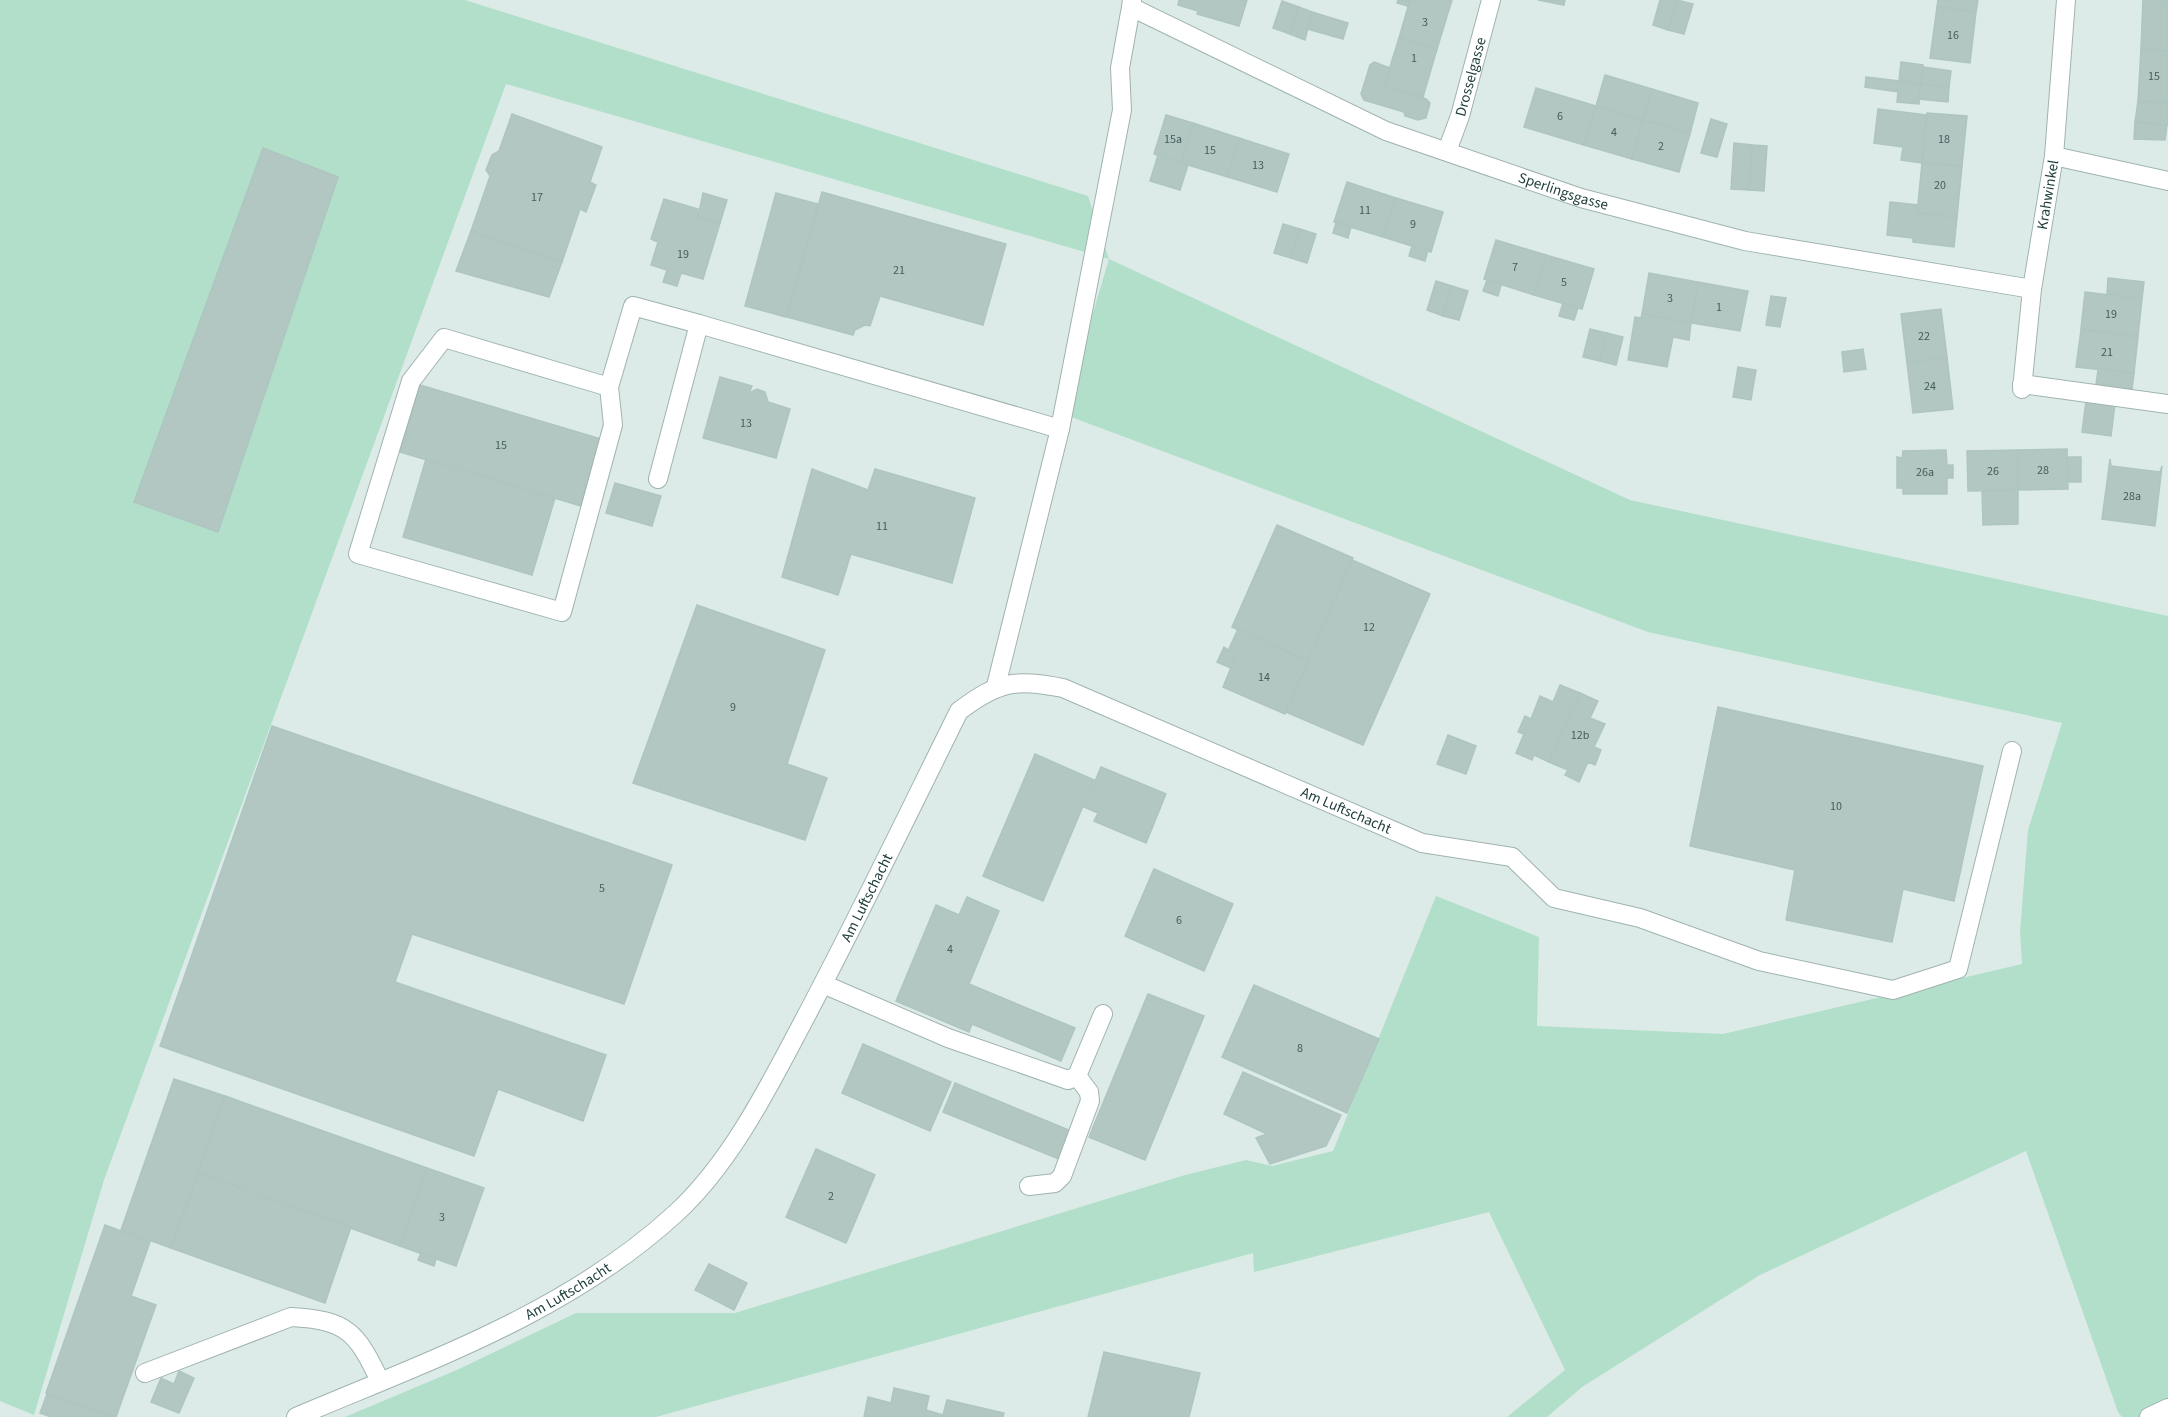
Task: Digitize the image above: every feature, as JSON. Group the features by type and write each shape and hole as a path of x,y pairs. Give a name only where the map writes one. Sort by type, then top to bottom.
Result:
{"street":[{"name":"Drosselgasse","path":"1448,151 1460,116 1491,0"},
{"name":"Krahwinkel","path":"2066,0 2054,156 2032,289 2022,387 2168,404"},
{"name":"Sperlingsgasse","path":"1131,4 1386,131 1581,198 1744,241 2032,289"},
{"path":"996,686 1060,429 1122,110 1120,68 1131,4"},
{"path":"2054,156 2168,181"},
{"path":"609,387 444,338 411,381 358,554 562,612 613,425 609,387 633,306 1060,429"},
{"path":"658,479 699,324"},
{"name":"Am Luftschacht","path":"296,1417 521,1320 575,1290 639,1244 677,1213 712,1173 763,1097 823,984 959,711 996,686 1030,682 1063,688 1422,843 1512,857 1554,898 1640,918 1759,962 1893,990 1958,969 2012,751"},
{"path":"823,984 948,1038 1045,1074 1068,1080 1077,1076 1103,1014"},
{"path":"1029,1186 1055,1184 1062,1176 1090,1101 1089,1092 1077,1076"},
{"path":"145,1373 291,1317 314,1318 354,1335 363,1346 380,1381"},
{"path":"2149,1417 2168,1408"}],"green space":[{"path":"0,0 465,0 1088,196 1109,259 506,84 104,1180 34,1415 0,1401"},
{"path":"1109,259 1630,500 2168,616 2168,1417 2122,1417 2118,1412 2026,1151 1760,1275 1582,1387 1547,1417 1507,1417 1565,1370 1489,1212 1254,1272 1253,1253 656,1417 345,1417 459,1369 576,1313 735,1313 1185,1175 1246,1160 1272,1166 1333,1151 1436,896 1539,937 1537,1026 1723,1034 2022,964 2020,932 2028,830 2062,723 1648,632 1063,414"}],"building":[{"path":"1179,0 1247,0 1239,26 1197,14 1198,11 1178,5"},
{"path":"1398,0 1410,0 1408,6 1397,3"},
{"path":"1410,0 1452,0 1437,49 1399,38"},
{"path":"1538,0 1565,0 1564,5"},
{"path":"1660,0 1677,0 1668,30 1653,25"},
{"path":"1677,0 1693,4 1684,34 1668,30"},
{"path":"1938,0 1978,0 1976,12 1937,7"},
{"path":"2143,0 2168,0 2168,51 2141,49"},
{"path":"1282,1 1299,7 1290,34 1273,28"},
{"path":"1299,7 1312,12 1305,40 1290,34"},
{"path":"1937,7 1976,12 1970,63 1930,58"},
{"path":"1312,12 1348,23 1343,39 1307,29"},
{"path":"1399,38 1437,49 1423,97 1384,86"},
{"path":"2141,49 2168,51 2168,103 2138,101"},
{"path":"1374,62 1390,68 1384,86 1426,99 1430,103 1426,118 1418,120 1405,116 1404,112 1364,100 1361,94 1370,65"},
{"path":"1901,62 1923,65 1921,84 1899,81"},
{"path":"1923,67 1951,71 1949,87 1921,84"},
{"path":"1605,75 1652,89 1643,120 1596,106"},
{"path":"1866,77 1899,81 1898,92 1865,87"},
{"path":"1899,81 1921,84 1919,104 1897,102"},
{"path":"1921,84 1949,87 1948,102 1919,99"},
{"path":"1536,88 1596,106 1584,145 1524,127"},
{"path":"1652,89 1698,103 1690,134 1643,120"},
{"path":"2138,101 2168,103 2168,125 2135,122"},
{"path":"1596,106 1643,120 1632,159 1584,145"},
{"path":"1878,109 1926,115 1922,163 1901,160 1903,147 1874,143"},
{"path":"1927,113 1967,116 1962,166 1922,163"},
{"path":"512,114 602,147 590,182 596,185 586,212 580,209 562,262 471,231 490,176 486,170 492,155 499,151"},
{"path":"1166,115 1193,123 1181,163 1154,154"},
{"path":"1711,119 1727,124 1717,157 1701,153"},
{"path":"1643,120 1690,134 1679,172 1632,159"},
{"path":"2135,122 2167,125 2165,140 2134,139"},
{"path":"1193,123 1239,138 1228,177 1181,163"},
{"path":"1239,138 1289,154 1277,192 1228,177"},
{"path":"1734,143 1752,145 1749,190 1731,189"},
{"path":"1752,145 1767,146 1764,191 1749,190"},
{"path":"263,148 338,177 218,532 134,502"},
{"path":"1158,155 1188,165 1180,190 1150,181"},
{"path":"1922,163 1962,166 1957,217 1917,213"},
{"path":"1347,182 1396,198 1383,237 1334,222"},
{"path":"822,192 1006,244 983,325 880,296 870,326 865,325 855,330 853,335 787,317"},
{"path":"703,193 727,200 720,223 698,217"},
{"path":"776,193 818,204 786,317 745,306"},
{"path":"1396,198 1443,212 1431,252 1383,237"},
{"path":"664,199 698,209 698,217 720,223 703,279 681,273 677,286 663,282 667,270 651,265 658,242 651,239"},
{"path":"1890,202 1918,205 1917,213 1957,217 1954,247 1913,242 1913,238 1887,235"},
{"path":"1336,223 1351,227 1348,238 1333,233"},
{"path":"1283,224 1300,229 1291,258 1274,253"},
{"path":"1300,229 1316,234 1307,263 1291,258"},
{"path":"471,231 562,262 549,297 456,271"},
{"path":"1496,240 1546,255 1534,295 1484,279"},
{"path":"1412,246 1428,250 1425,261 1409,256"},
{"path":"1546,255 1594,269 1582,309 1534,295"},
{"path":"1649,273 1698,282 1691,323 1642,314"},
{"path":"2108,278 2144,282 2142,299 2107,294"},
{"path":"1487,280 1501,285 1498,296 1483,291"},
{"path":"1436,281 1452,286 1443,316 1427,310"},
{"path":"1698,282 1748,291 1740,331 1691,323"},
{"path":"1452,286 1468,291 1459,320 1443,316"},
{"path":"2085,292 2142,299 2138,336 2081,329"},
{"path":"1771,296 1786,298 1780,327 1766,325"},
{"path":"1563,303 1578,308 1574,320 1559,316"},
{"path":"1941,309 1947,357 1907,363 1901,314"},
{"path":"1642,314 1691,323 1689,340 1673,337 1667,367 1628,360 1635,317 1641,318"},
{"path":"1590,329 1607,333 1600,361 1583,357"},
{"path":"2081,330 2138,337 2134,373 2076,367"},
{"path":"1607,333 1623,337 1616,365 1600,361"},
{"path":"1863,349 1866,369 1844,372 1842,352"},
{"path":"1947,357 1953,409 1913,413 1907,363"},
{"path":"1738,367 1756,370 1751,400 1733,397"},
{"path":"2098,369 2134,373 2132,389 2096,385"},
{"path":"720,377 752,386 749,393 757,389 765,392 768,402 790,409 776,458 703,438"},
{"path":"420,385 601,439 581,506 400,452"},
{"path":"2086,401 2115,404 2111,436 2082,432"},
{"path":"2067,449 2068,489 2018,490 2018,450"},
{"path":"1946,450 1947,465 1953,465 1953,478 1947,478 1947,494 1903,494 1903,488 1897,488 1897,457 1902,458 1903,451"},
{"path":"2018,450 2018,490 1968,491 1967,451"},
{"path":"2067,457 2081,457 2081,482 2068,482"},
{"path":"426,459 555,498 532,575 403,537"},
{"path":"2110,459 2111,466 2160,472 2162,466 2155,526 2102,519"},
{"path":"812,469 868,490 875,469 975,498 952,583 851,554 838,595 782,577"},
{"path":"615,483 661,496 652,526 606,513"},
{"path":"2018,490 2018,524 1983,525 1982,491"},
{"path":"1277,525 1353,558 1308,661 1232,627"},
{"path":"1352,560 1430,594 1363,745 1286,712"},
{"path":"697,605 825,650 787,764 827,778 805,840 633,783"},
{"path":"1238,629 1308,661 1285,714 1223,687 1236,655 1228,651"},
{"path":"1224,647 1236,655 1231,668 1217,662"},
{"path":"1560,685 1580,693 1549,762 1534,755 1532,760 1516,753 1524,734 1518,732 1525,716 1531,719 1540,696 1553,702"},
{"path":"1580,693 1598,701 1590,718 1605,724 1594,747 1601,750 1595,765 1588,762 1579,782 1565,775 1568,770 1549,762"},
{"path":"1718,707 1983,766 1954,901 1903,889 1892,942 1786,920 1795,870 1690,846"},
{"path":"272,726 672,865 624,1004 412,934 395,982 606,1055 583,1121 498,1089 474,1156 160,1046"},
{"path":"1448,735 1476,746 1466,774 1437,764"},
{"path":"1035,754 1094,780 1043,901 983,876"},
{"path":"1101,767 1166,794 1146,843 1094,821 1098,813 1084,807"},
{"path":"1154,869 1233,904 1204,971 1125,936"},
{"path":"967,897 999,911 969,984 1075,1028 1061,1061 972,1024 969,1032 896,1001 936,905 959,915"},
{"path":"1254,985 1379,1039 1347,1113 1222,1057"},
{"path":"1148,994 1204,1016 1145,1160 1089,1137"},
{"path":"863,1044 951,1082 930,1131 842,1093"},
{"path":"1243,1072 1341,1115 1326,1146 1270,1164 1256,1138 1267,1134 1224,1114"},
{"path":"174,1079 225,1096 171,1248 121,1230"},
{"path":"955,1083 1071,1131 1059,1159 943,1112"},
{"path":"225,1096 427,1168 400,1246 198,1173"},
{"path":"816,1149 875,1175 846,1243 786,1217"},
{"path":"427,1168 484,1188 456,1266 400,1246"},
{"path":"198,1173 351,1227 325,1303 171,1248"},
{"path":"105,1225 150,1242 131,1296 156,1305 116,1417 46,1393"},
{"path":"421,1253 436,1259 434,1266 418,1260"},
{"path":"709,1264 747,1283 734,1310 695,1290"},
{"path":"1104,1352 1200,1373 1189,1417 1088,1417"},
{"path":"179,1371 194,1378 179,1413 151,1402 161,1378 174,1384"},
{"path":"894,1388 929,1396 926,1410 943,1415 947,1400 1004,1413 1003,1417 864,1417 868,1397 891,1403"},
{"path":"47,1394 114,1417 51,1417 40,1413"}]}
